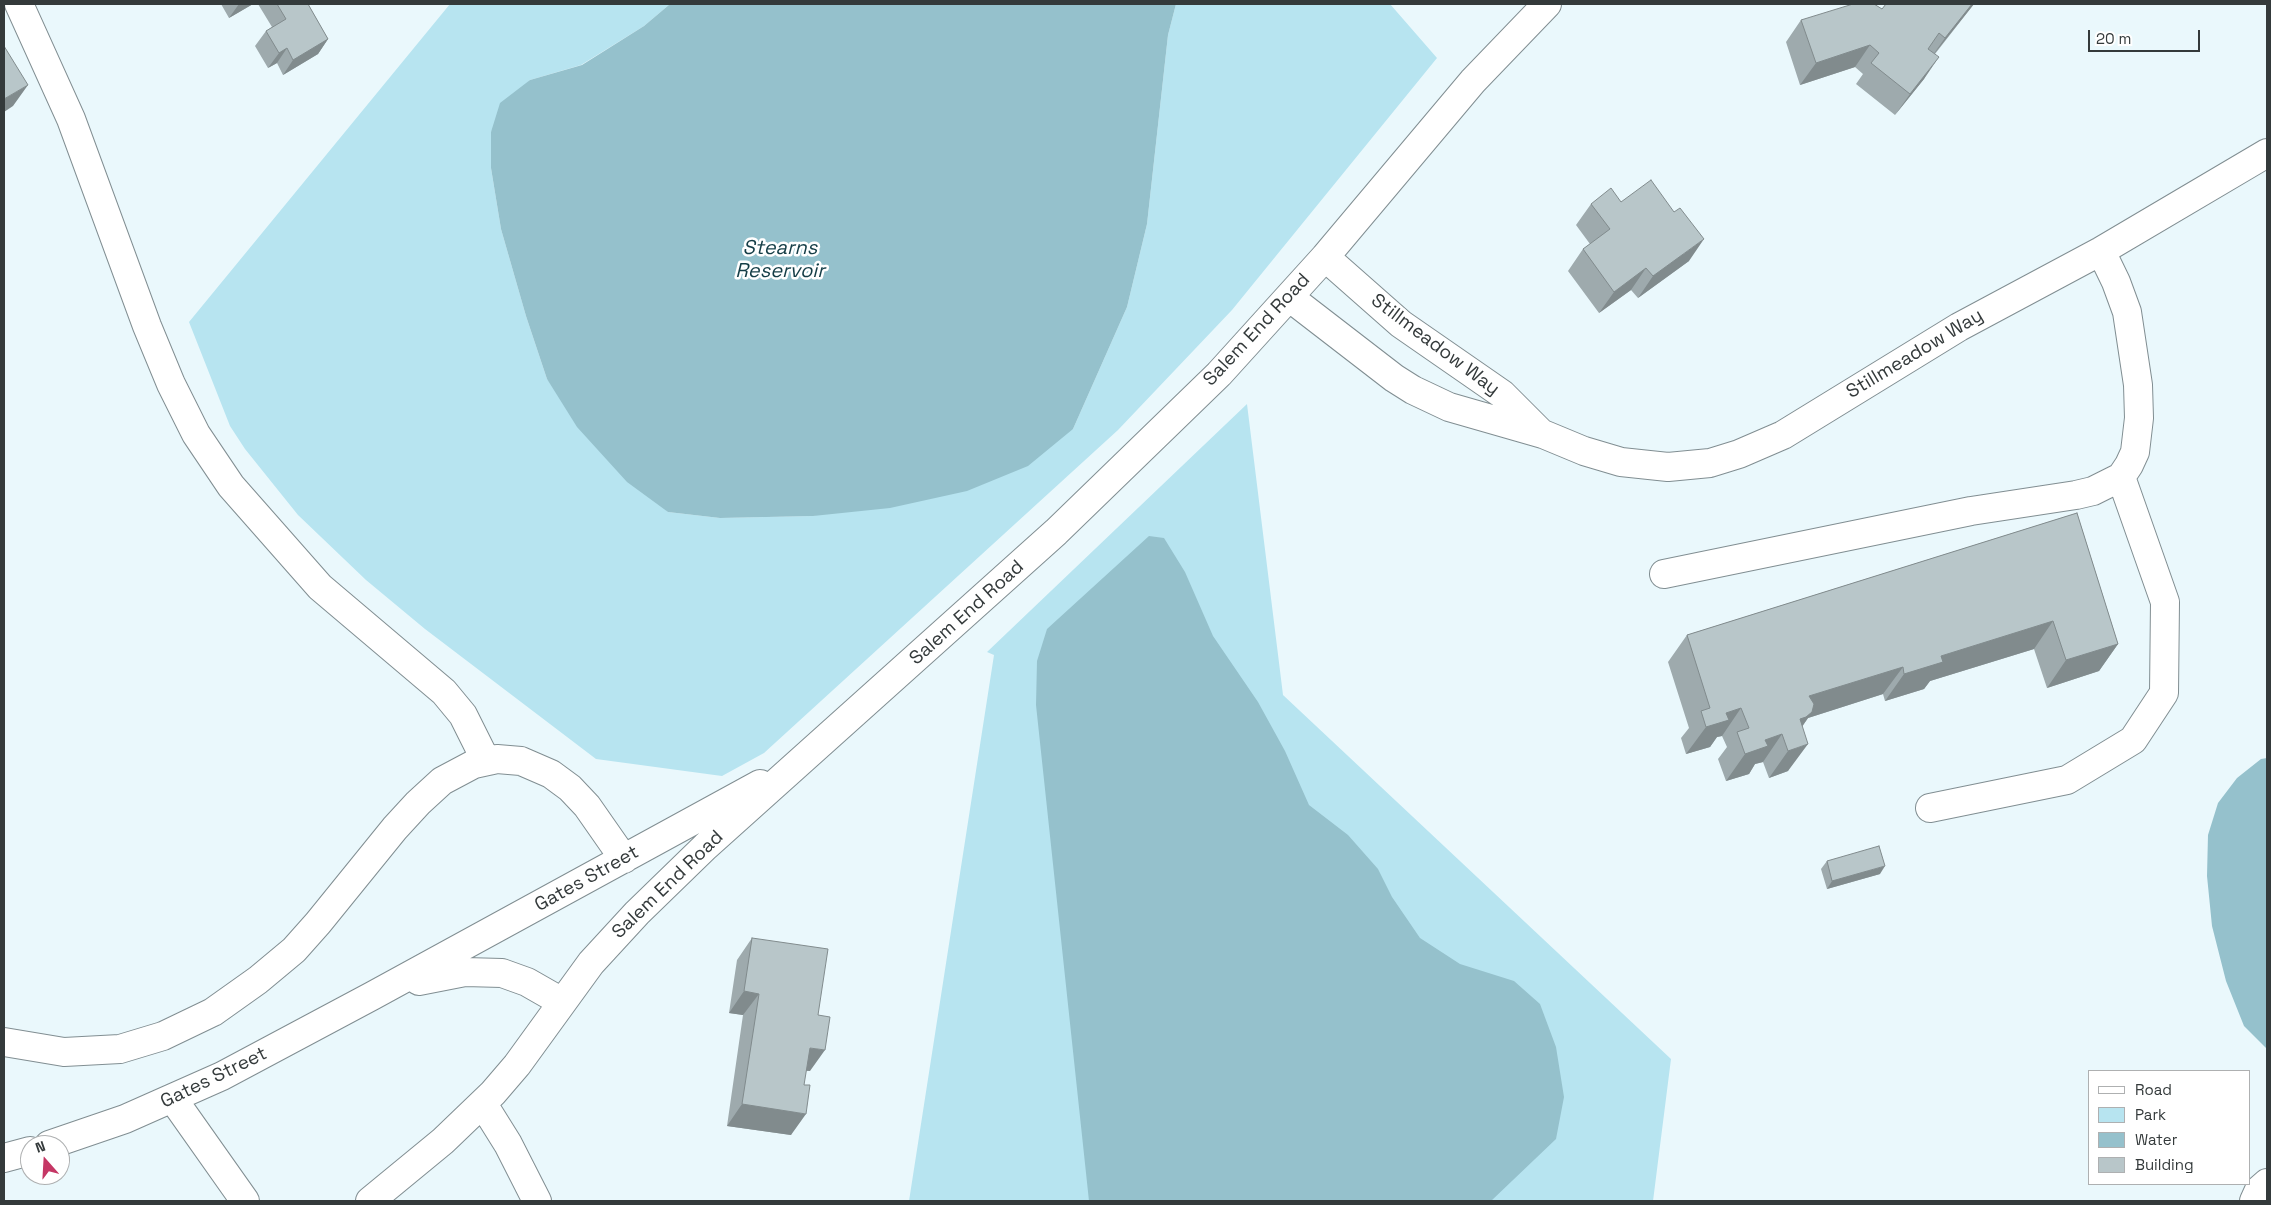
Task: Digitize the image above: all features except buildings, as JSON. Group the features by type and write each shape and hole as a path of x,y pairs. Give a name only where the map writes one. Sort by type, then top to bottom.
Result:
{"street":[{"path":"18,4 71,119 147,326 171,384 196,434 231,486 320,587 444,692 463,715 486,761"},
{"name":"Salem End Road","path":"370,1201 443,1141 483,1104 517,1065 591,963 620,930 706,846 1015,570 1206,387 1325,257 1473,81 1547,4"},
{"name":"Stillmeadow Way","path":"1290,297 1377,366 1413,390 1449,407 1542,434 1584,451 1638,465 1681,466 1710,462 1740,454 1783,435 1942,336 2101,251 2267,153"},
{"path":"1664,574 1971,511 2076,495 2093,491 2122,477 2135,452 2139,418 2138,385 2127,312 2116,282 2101,251"},
{"name":"Stillmeadow Way","path":"1325,257 1400,324 1502,394 1542,434"},
{"path":"1930,808 2067,780 2133,740 2164,693 2165,602 2122,477"},
{"path":"4,1042 64,1052 120,1049 163,1036 213,1012 258,980 294,950 395,828 431,790 452,774 486,761 521,760 542,768 561,781 587,806 624,859"},
{"name":"Gates Street","path":"70,1138 105,1127 173,1099 250,1062 802,761"},
{"name":"Gates Street","path":"372,996 435,977 478,971 515,977 539,988 562,1002"},
{"path":"173,1099 245,1201"},
{"path":"483,1104 508,1144 537,1201"},
{"path":"4,1158 20,1154"},
{"path":"2254,1201 2259,1190 2267,1183"}],"green space":[{"path":"450,4 670,4 644,26 581,65 530,80 491,132 491,168 501,229 526,316 547,379 668,512 720,518 813,516 1073,429 1127,307 1147,224 1168,35 1176,4 1390,4 1437,58 1232,310 1118,430 764,753 722,776 596,759 425,629 366,580 298,515 245,449 230,426 189,322"},
{"path":"1247,404 1283,695 1671,1059 1653,1201 909,1201 994,655 987,652"}],"water":[{"name":"Stearns Reservoir","path":"670,4 1176,4 1168,35 1147,224 1127,307 1073,429 1028,466 967,491 890,508 813,516 720,518 668,512 627,482 577,427 547,379 526,316 501,229 491,168 491,132 500,103 530,80 582,65 644,26"},
{"path":"1149,536 1164,538 1185,572 1213,636 1258,702 1285,751 1309,805 1348,835 1378,869 1392,897 1420,938 1460,964 1514,981 1540,1004 1556,1047 1564,1097 1556,1139 1491,1201 1089,1201 1036,705 1037,661 1047,629"},
{"path":"2267,758 2267,1049 2244,1026 2226,981 2212,926 2207,876 2208,835 2218,803 2237,778 2261,759"}]}
